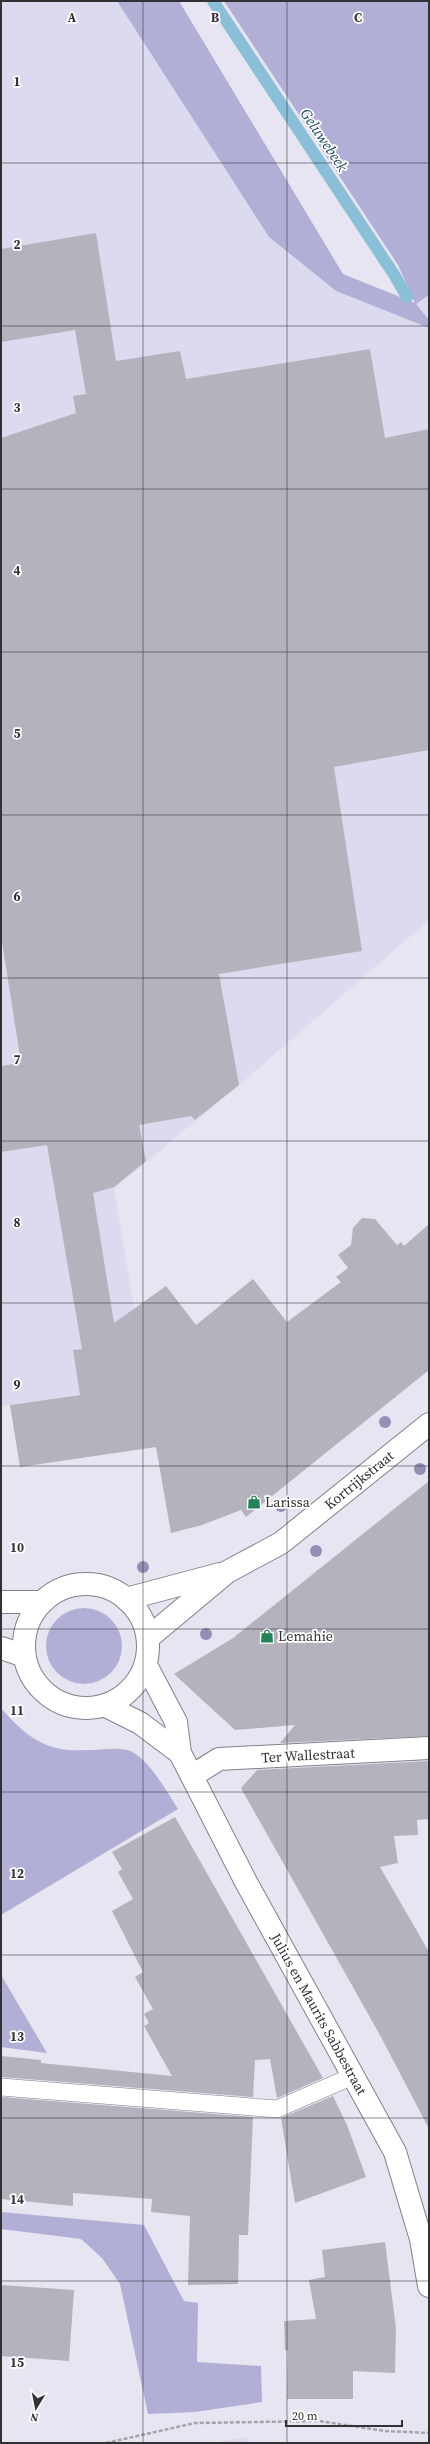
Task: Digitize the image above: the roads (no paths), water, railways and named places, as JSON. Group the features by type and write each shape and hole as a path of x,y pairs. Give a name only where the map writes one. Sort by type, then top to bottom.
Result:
{"street":[{"name":"Kortrijkstraat","path":"148,1638 227,1572 281,1543 429,1424"},
{"name":"Kortrijkstraat","path":"126,1599 227,1572"},
{"path":"87,1585 113,1591 126,1599 141,1619 148,1638 146,1665 132,1690 108,1707 68,1705 48,1694 32,1677 22,1655 25,1627 32,1611 41,1602 64,1589 87,1585"},
{"path":"1,1602 41,1602"},
{"path":"1,1648 22,1655"},
{"name":"Julius en Maurits Sabbestraat","path":"146,1665 176,1722 180,1753 246,1882 395,2152 422,2239 429,2286"},
{"name":"Julius en Maurits Sabbestraat","path":"108,1707 140,1723 180,1753"},
{"name":"Ter Wallestraat","path":"192,1776 219,1759 429,1748"}],"lane":[{"path":"1,2087 277,2109 353,2076"}],"waterway":[{"name":"Geluwebeek","path":"213,1 395,276 407,297"}],"place":[{"name":"Larissa","path":"254,1502"},
{"name":"Lemahie","path":"267,1636"}]}
